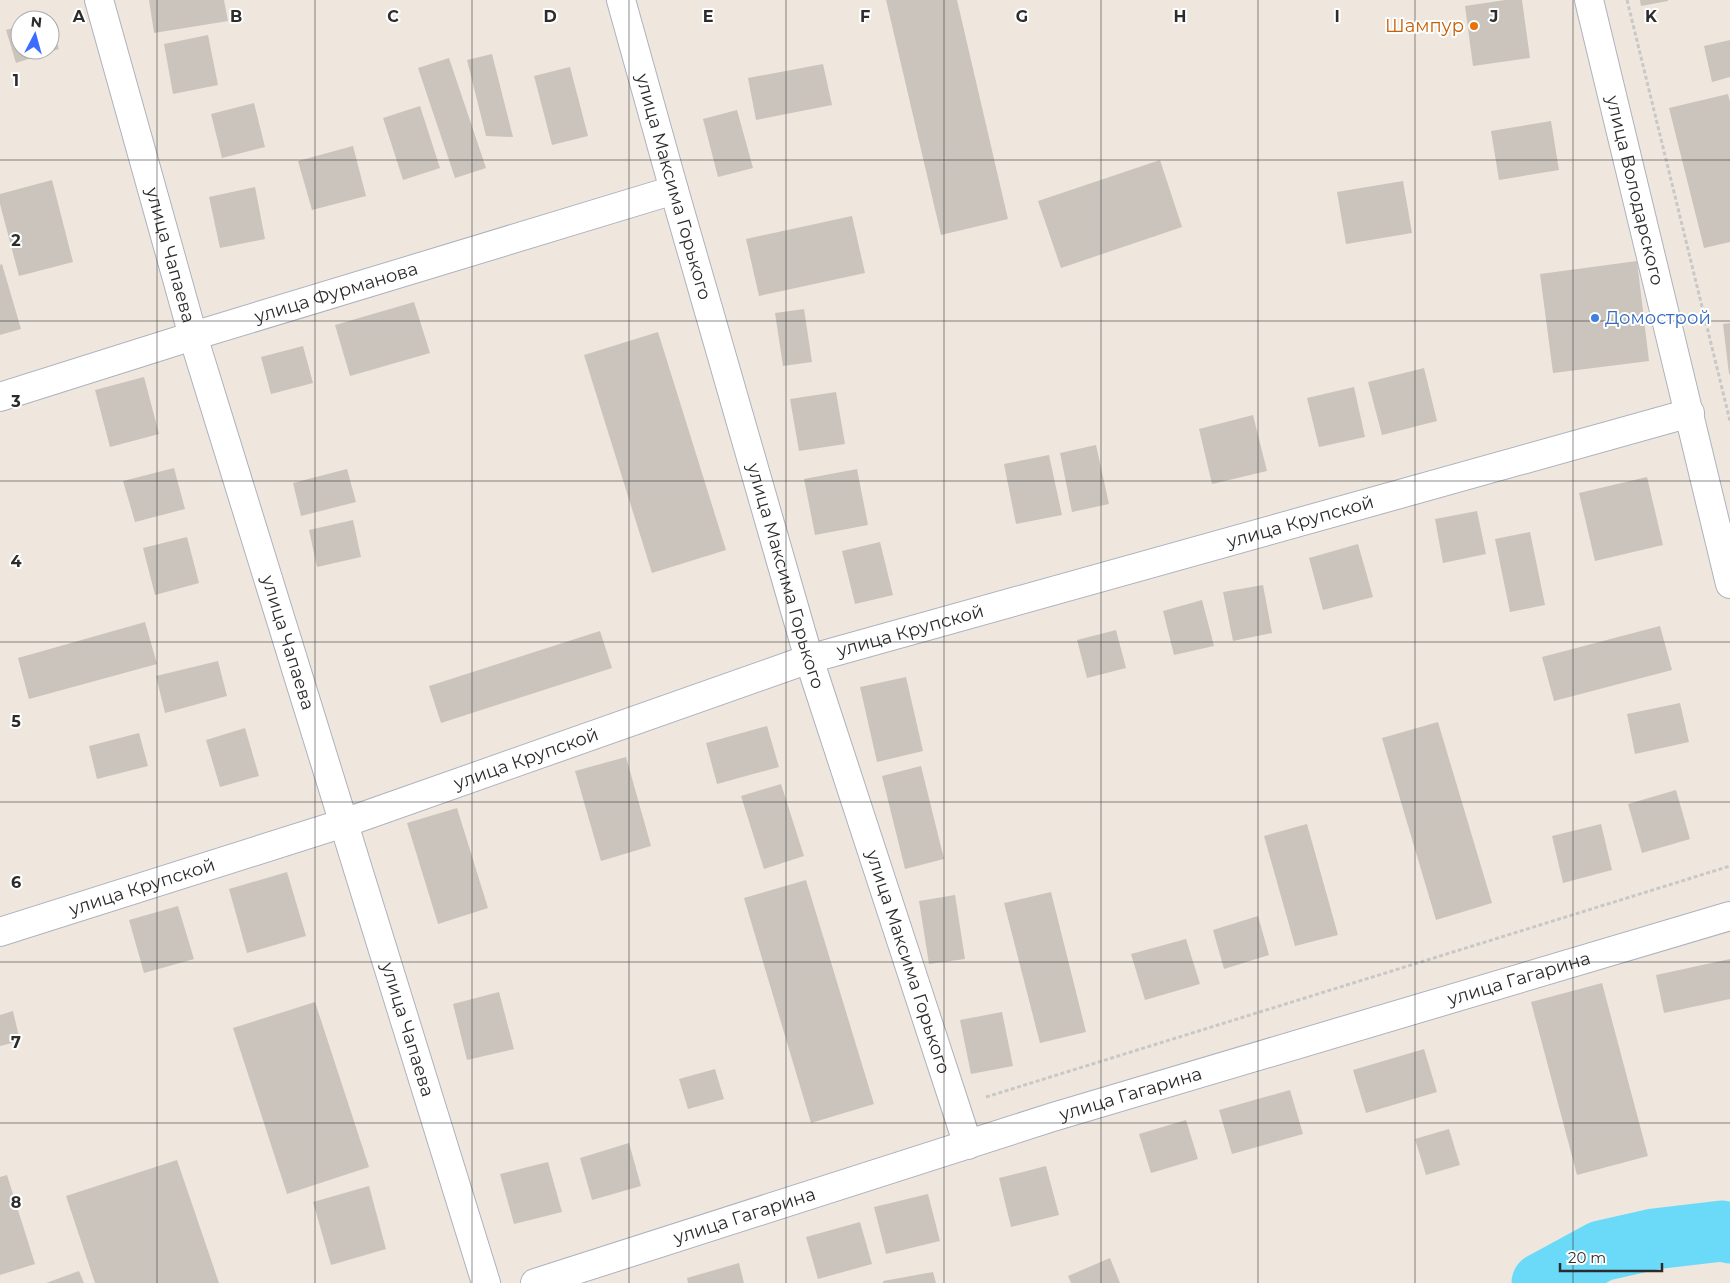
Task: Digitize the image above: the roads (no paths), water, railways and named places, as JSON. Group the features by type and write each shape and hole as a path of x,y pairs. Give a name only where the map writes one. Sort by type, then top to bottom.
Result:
{"street":[{"name":"улица Чапаева","path":"99,0 193,336 486,1283"},
{"name":"улица Максима Горького","path":"621,0 809,660 968,1145"},
{"name":"улица Володарского","path":"1589,0 1730,584"},
{"name":"улица Фурманова","path":"0,397 193,336 674,190"},
{"name":"улица Крупской","path":"0,932 344,823 809,660 1690,413"},
{"name":"улица Гагарина","path":"535,1283 1072,1112 1730,916"}],"waterway":[{"path":"1542,1283 1601,1251 1654,1239 1722,1231 1730,1233"}],"place":[{"name":"Шампур","path":"1474,26"},
{"name":"Домострой","path":"1595,318"}]}
